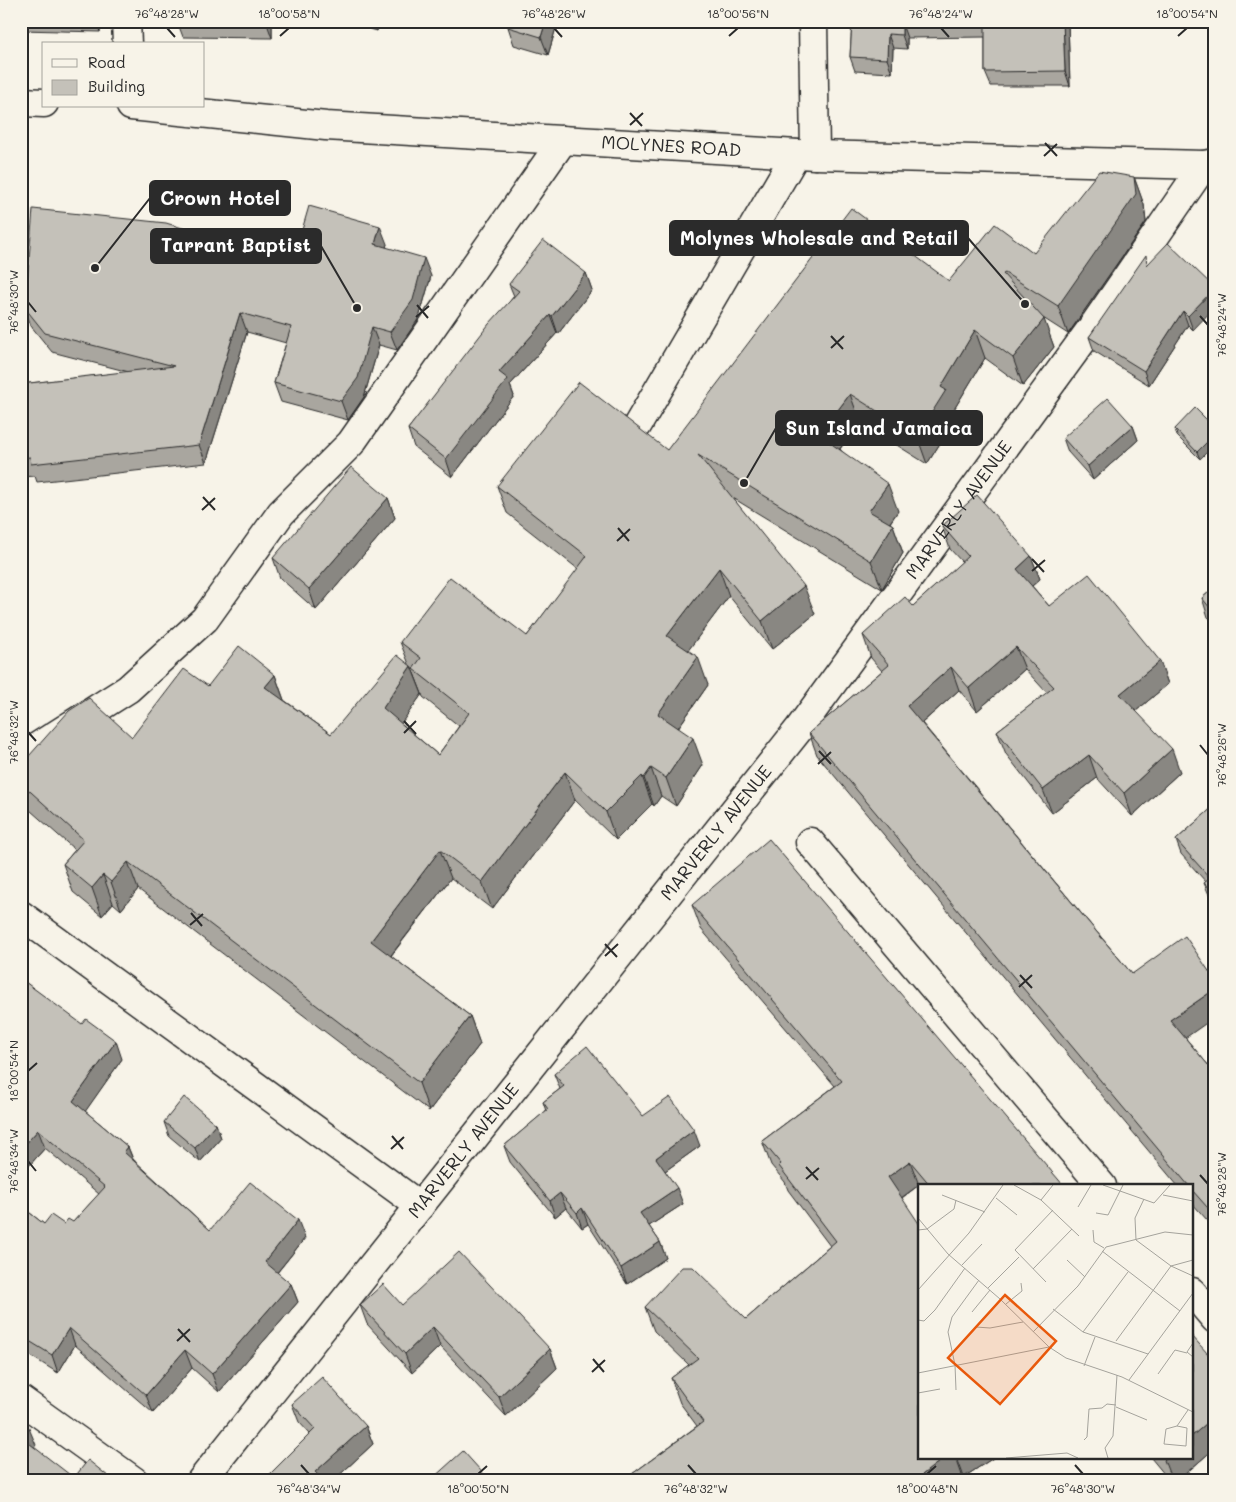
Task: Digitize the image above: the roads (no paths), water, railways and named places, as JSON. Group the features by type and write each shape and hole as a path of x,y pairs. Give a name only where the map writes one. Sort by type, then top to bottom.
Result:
{"street":[{"path":"126,21 127,42"},
{"path":"636,426 805,155 813,21"},
{"path":"21,102 42,103"},
{"name":"MOLYNES ROAD","path":"150,108 326,126 805,155 1209,164"},
{"path":"21,757 128,689 205,619 281,513 351,443 563,140"},
{"name":"MARVERLY AVENUE","path":"201,1481 800,729 1209,164"},
{"path":"810,842 1100,1184"},
{"path":"21,915 420,1206"},
{"path":"1194,1294 1215,1319"},
{"path":"21,1400 134,1481"}],"place":[{"name":"Crown Hotel","path":"95,268"},
{"name":"Molynes Wholesale and Retail","path":"1025,304"},
{"name":"Tarrant Baptist","path":"357,308"},
{"name":"Sun Island Jamaica","path":"744,483"}]}
